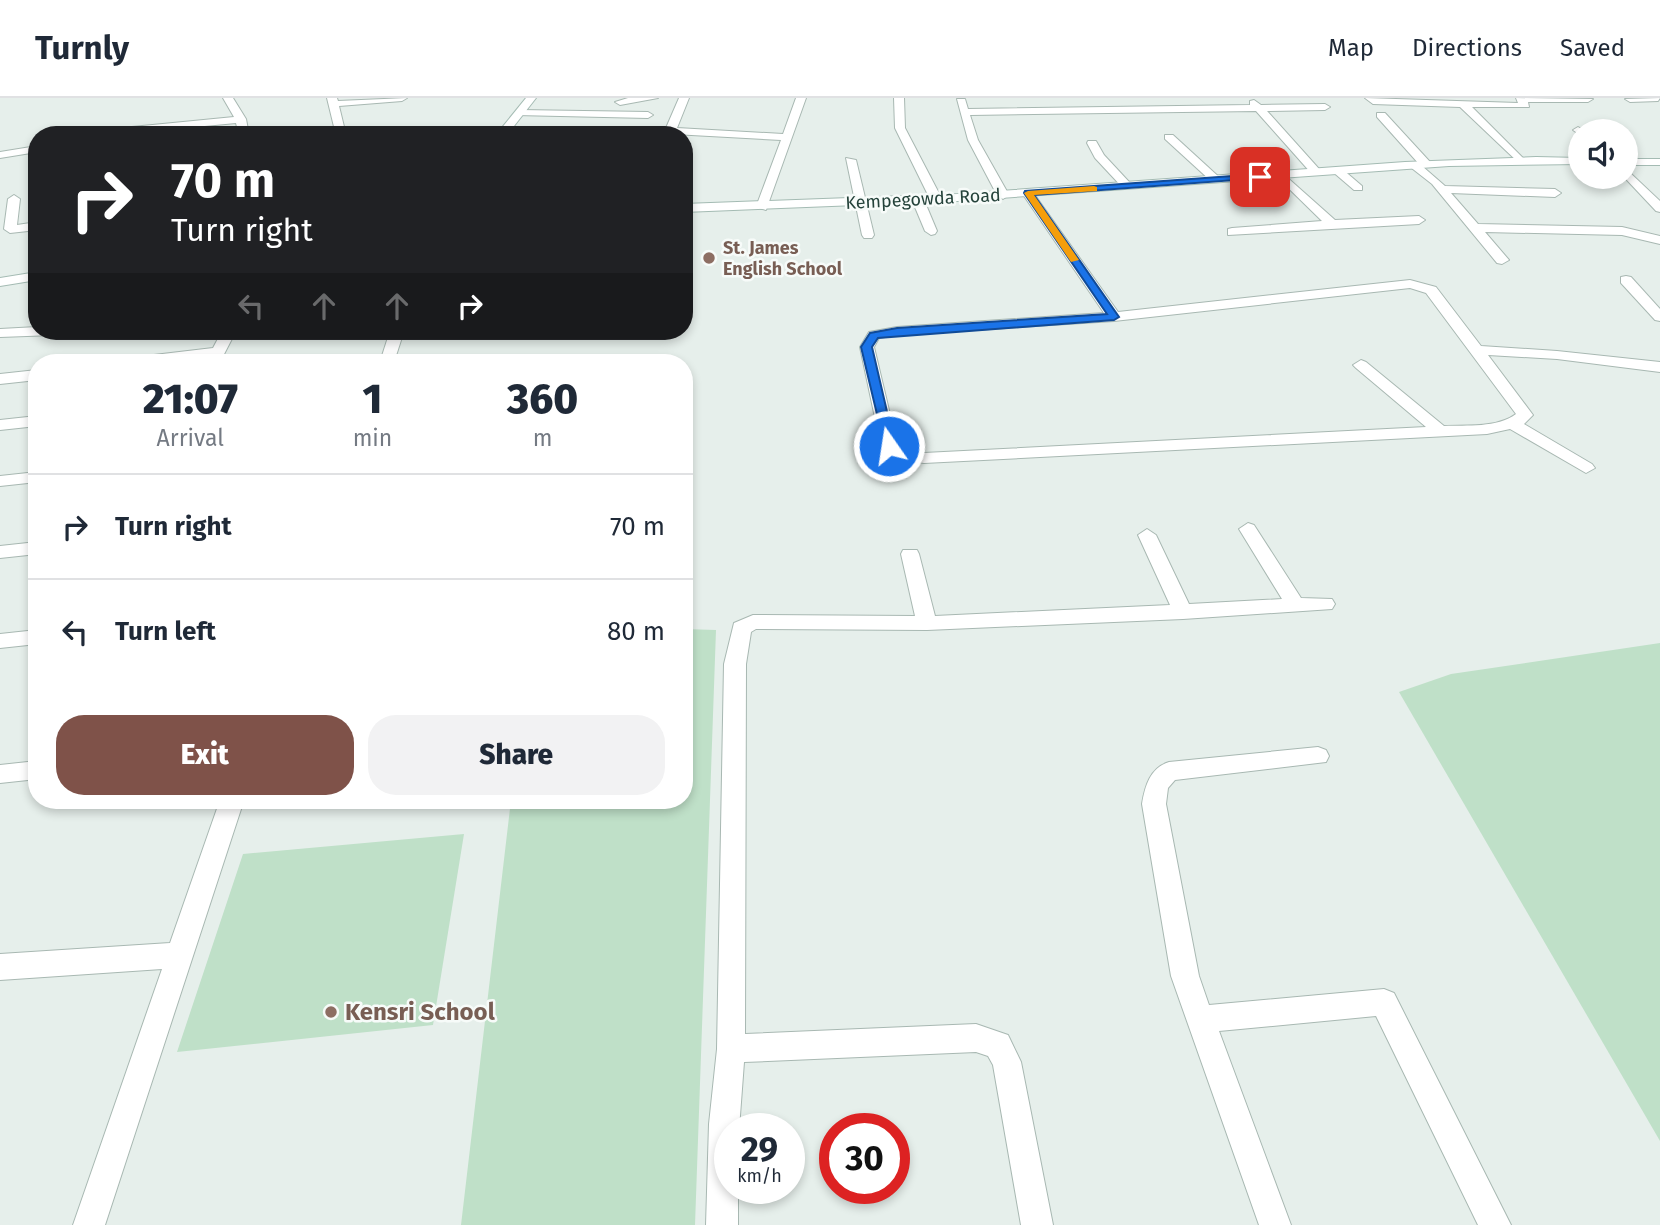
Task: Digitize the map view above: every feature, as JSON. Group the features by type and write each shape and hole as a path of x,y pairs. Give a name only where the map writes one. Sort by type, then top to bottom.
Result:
{"street":[{"path":"228,98 241,119 241,126"},
{"path":"337,126 333,101 402,98"},
{"path":"604,102 653,98"},
{"path":"672,126 683,98 673,98"},
{"path":"762,207 801,98"},
{"path":"898,98 900,128 936,199"},
{"path":"961,98 973,140 1003,195"},
{"path":"1250,98 1316,172"},
{"path":"1370,98 1373,101 1523,106 1519,98 1588,99"},
{"path":"1630,99 1658,98"},
{"path":"509,126 529,101 591,102"},
{"path":"1463,104 1519,160"},
{"path":"964,112 1325,107"},
{"path":"1069,111 1075,125"},
{"path":"520,113 648,115"},
{"path":"134,126 142,114"},
{"path":"1381,115 1502,260"},
{"path":"172,126 241,119"},
{"path":"693,132 787,137"},
{"path":"1169,137 1216,180"},
{"path":"1092,143 1099,156 1127,186"},
{"path":"0,155 28,150"},
{"path":"850,160 868,235"},
{"name":"Kempegowda Road","path":"693,208 1003,195 1419,163 1568,161"},
{"path":"1638,162 1660,162"},
{"path":"1337,170 1358,188"},
{"path":"1282,175 1332,224"},
{"path":"1640,187 1660,188"},
{"path":"1640,187 1660,208"},
{"path":"1443,189 1555,193"},
{"path":"1028,193 1114,317"},
{"path":"14,199 10,229 28,227"},
{"path":"918,200 931,231"},
{"path":"1233,232 1419,220"},
{"path":"1475,228 1622,231 1660,240"},
{"path":"0,282 28,277"},
{"path":"1626,280 1660,317"},
{"path":"1410,284 1431,290 1475,350 1525,415 1513,424 1487,429 924,458 902,454 889,446 867,347 874,335 897,331 1114,317 1410,284"},
{"path":"0,333 28,332"},
{"path":"1475,350 1528,352 1660,367"},
{"path":"1361,365 1440,431"},
{"path":"0,379 28,375"},
{"path":"0,425 28,422"},
{"path":"1513,424 1586,468"},
{"path":"0,481 28,478"},
{"path":"1248,529 1296,606"},
{"path":"1147,535 1183,612"},
{"path":"0,552 28,549"},
{"path":"910,554 927,623"},
{"path":"722,1225 724,1124 731,1049 735,664 741,628 753,622 927,623 1325,604"},
{"path":"0,641 28,638"},
{"path":"1275,1225 1185,976 1163,868 1154,804 1157,785 1170,771 1318,756"},
{"path":"0,774 28,771"},
{"path":"89,1225 229,809"},
{"path":"0,967 180,955"},
{"path":"1201,1019 1384,1002 1495,1225"},
{"path":"731,1049 976,1038 998,1045 1007,1062 1037,1225"}],"green space":[{"path":"693,629 716,630 695,1225 461,1225 510,809 693,809"},
{"path":"1660,643 1660,1141 1399,692 1451,674"},
{"path":"464,834 433,1025 177,1052 243,854"}],"slow traffic":[{"path":"1074,260 1028,193 1094,189"}],"place":[{"name":"St. James English School","path":"709,258"},
{"name":"Kensri School","path":"331,1012"}],"route":[{"path":"889,446 867,347 874,335 897,331 1114,317 1028,193 1260,177"}]}
